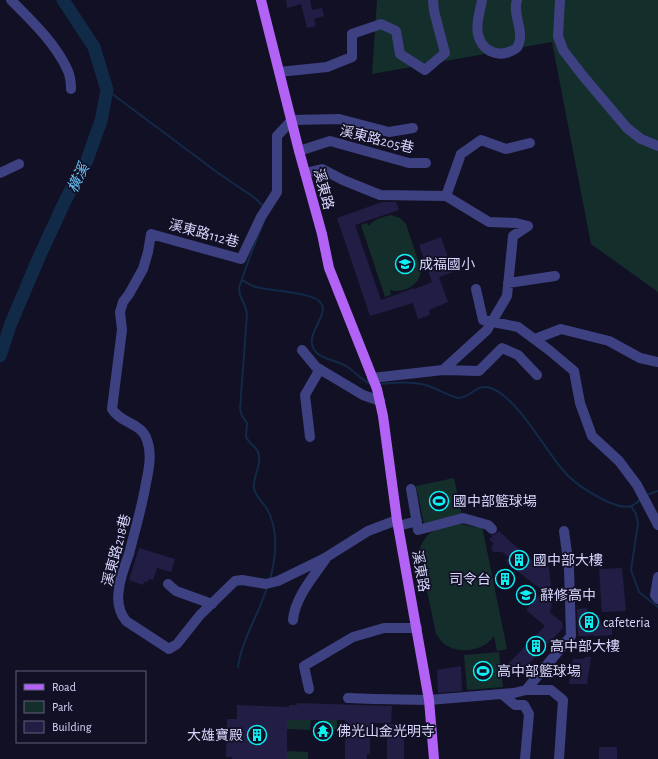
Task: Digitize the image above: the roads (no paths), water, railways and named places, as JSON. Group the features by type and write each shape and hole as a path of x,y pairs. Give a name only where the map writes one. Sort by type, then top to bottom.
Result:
{"main road":[{"name":"溪東路","path":"260,0 322,234 329,268 374,382 380,401 398,523 429,700 434,759"}],"street":[{"path":"11,0 44,34 58,54 69,72 72,90"},
{"path":"279,72 327,67 352,57 352,34 381,24 396,31 400,54 425,70 445,53 434,11 434,0"},
{"path":"482,0 477,28 480,40 487,49 498,54 505,54 516,49 519,45 520,35 515,6 517,0"},
{"path":"560,0 558,36 563,50 627,128 641,139 658,146"},
{"path":"292,120 339,119 390,132 413,128"},
{"name":"溪東路112巷","path":"151,234 241,259 261,217 277,192 277,136 292,120"},
{"path":"446,196 461,154 481,140 506,149 530,143"},
{"name":"溪東路205巷","path":"299,151 330,141 409,163 426,163"},
{"path":"0,173 19,164"},
{"path":"306,173 322,169 343,180 380,195 446,196 490,222 516,223 528,226 513,236 507,296 486,330 443,370"},
{"name":"溪東路218巷","path":"151,234 143,269 123,302 120,312 122,330 112,409 116,416 138,427 144,433 149,446 149,467 141,509 118,589 119,604 122,616 126,621 169,649 177,644 200,615 234,581 242,580 268,584 284,578 328,555 368,531 398,523 417,521"},
{"path":"508,283 555,276"},
{"path":"476,289 483,320 518,327 535,339 574,372 580,403 592,436 619,461 636,485 658,525"},
{"path":"535,339 561,329 609,341 640,358 658,362"},
{"path":"374,382 443,370 479,371 502,348 518,355 536,375"},
{"path":"302,350 316,367 363,395 380,401"},
{"path":"310,438 305,395 320,369"},
{"path":"411,489 418,530 463,518 488,525 492,529"},
{"path":"523,691 571,636 569,568 564,531"},
{"path":"293,620 294,611 301,596 328,555"},
{"path":"658,577 655,595 658,599"},
{"path":"168,584 176,592 212,604"},
{"path":"308,689 304,666 353,637 384,628 417,628"},
{"path":"348,698 429,700 523,691 551,690 563,700 559,759"},
{"path":"502,694 515,705 524,705 529,714 525,759"}],"waterway":[{"name":"橫溪","path":"0,356 11,323 40,255 66,199 87,160 101,121 107,90 94,47 63,0"},
{"path":"107,90 218,173 255,198 264,207"},
{"path":"264,221 239,288 247,314 240,409 242,416 247,423 246,437 257,450 259,457 254,480 254,489 256,495 267,509 271,517 275,535 274,562 270,579"},
{"path":"242,280 250,285 307,296 319,301 322,306 322,312 313,333 313,347 321,356 346,366 364,381 371,384"},
{"path":"379,384 414,383 426,385 458,398 467,396 481,387 491,388 510,401 520,412 561,468 580,486 590,493 620,506 628,507 641,499"},
{"path":"647,495 658,491"},
{"path":"631,506 636,514 638,523 631,570 639,592 658,607"},
{"path":"238,667 243,646 267,587"}],"place":[{"name":"成福國小","path":"405,264"},
{"name":"國中部籃球場","path":"439,501"},
{"name":"國中部大樓","path":"519,560"},
{"name":"司令台","path":"505,579"},
{"name":"辭修高中","path":"526,595"},
{"name":"cafeteria","path":"589,622"},
{"name":"高中部大樓","path":"536,646"},
{"name":"高中部籃球場","path":"483,671"},
{"name":"佛光山金光明寺","path":"323,731"},
{"name":"大雄寶殿","path":"257,735"}]}
